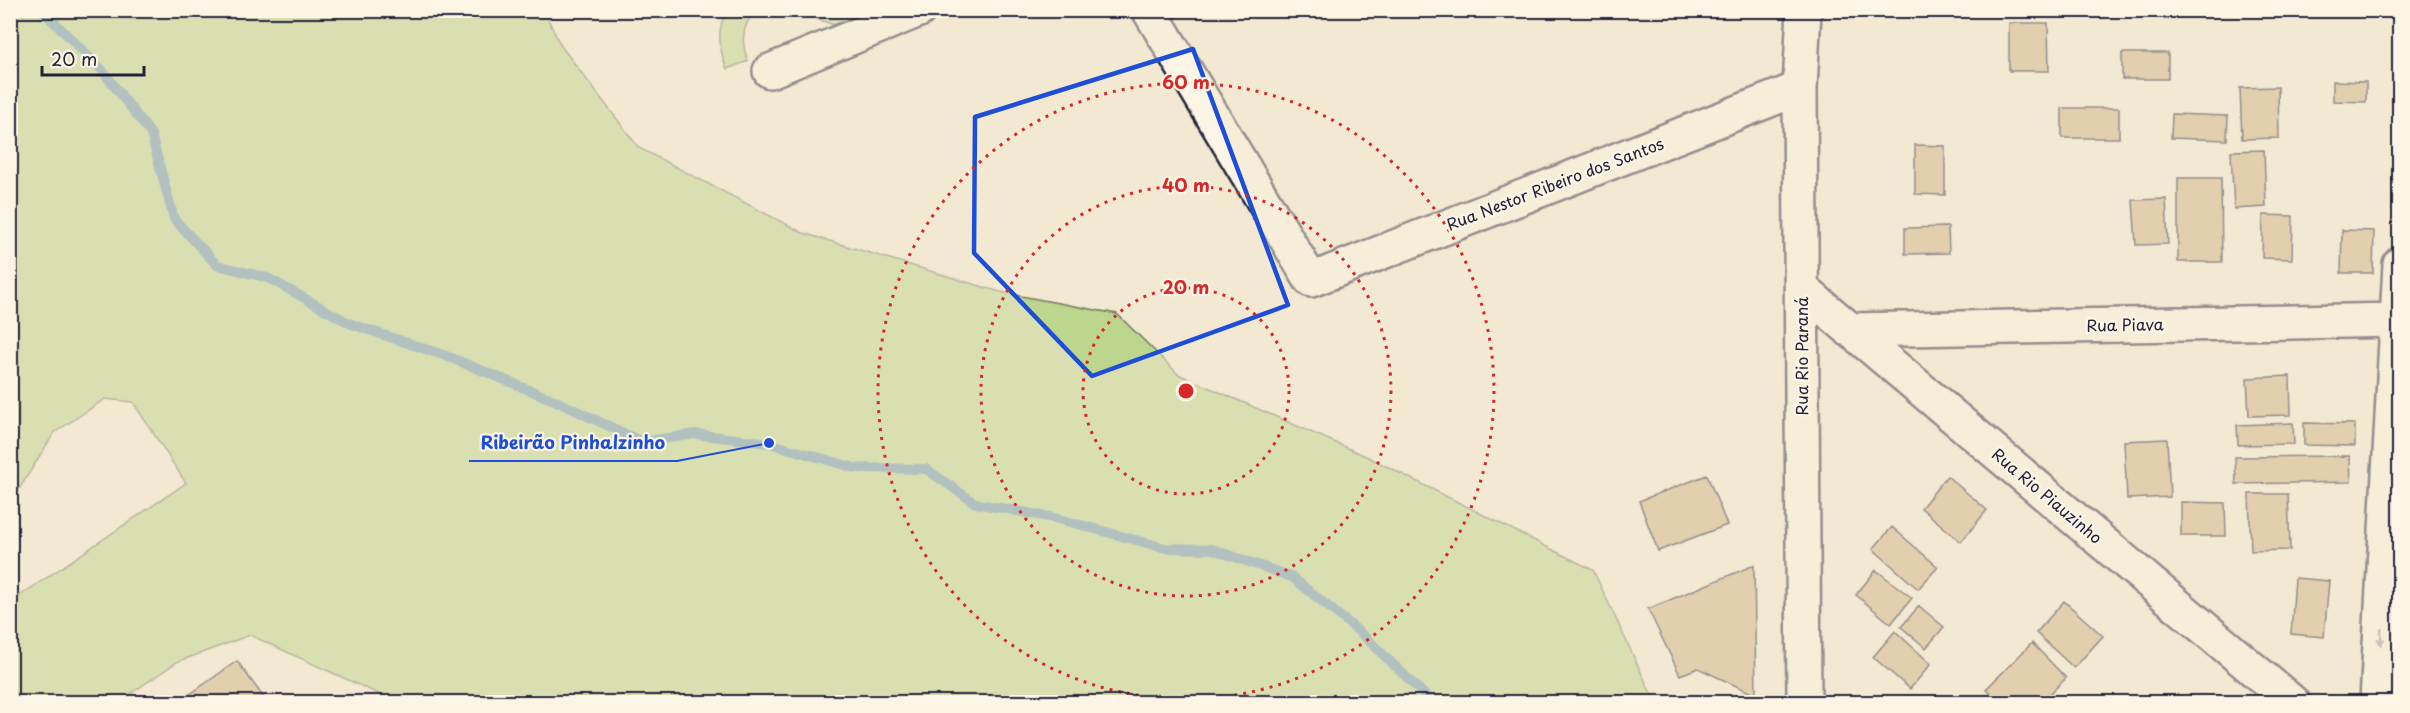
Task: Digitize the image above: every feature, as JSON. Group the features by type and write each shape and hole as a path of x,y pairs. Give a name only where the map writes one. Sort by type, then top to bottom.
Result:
{"street":[{"path":"770,71 919,10"},
{"name":"Rua Nestor Ribeiro dos Santos","path":"1149,10 1311,280 1800,88"},
{"name":"Rua Rio Paraná","path":"1804,10 1800,88 1804,702"},
{"path":"2377,702 2400,264"},
{"name":"Rua Rio Piauzinho","path":"1802,289 2292,702"},
{"name":"Rua Piava","path":"1850,330 2398,320"}],"highlighted area":[{"path":"1193,49 1288,305 1092,376 974,253 975,117"}],"green space":[{"path":"11,10 544,11 561,46 639,148 803,233 1000,292 1117,314 1178,374 1368,457 1593,570 1655,702 396,702 250,635 177,662 118,702 15,702 10,697 11,602 186,483 133,402 105,399 54,433 11,502"},
{"path":"727,11 756,11 747,22 744,34 744,48 748,61 727,69 722,54 720,32"},
{"path":"811,11 868,11 834,25 818,19"}],"building":[{"path":"2009,23 2048,23 2049,71 2009,71"},
{"path":"2122,53 2168,53 2168,79 2122,79"},
{"path":"2333,81 2366,82 2366,102 2333,101"},
{"path":"2278,87 2279,138 2242,139 2240,88"},
{"path":"2062,108 2119,108 2119,138 2062,138"},
{"path":"2172,114 2228,116 2227,140 2171,138"},
{"path":"1915,145 1945,146 1945,195 1915,194"},
{"path":"2264,150 2266,207 2234,209 2231,151"},
{"path":"2178,178 2221,178 2222,262 2178,262"},
{"path":"2166,199 2168,244 2136,245 2133,200"},
{"path":"2263,215 2293,216 2292,259 2262,258"},
{"path":"1948,227 1949,253 1905,254 1905,228"},
{"path":"2342,230 2374,231 2373,273 2341,273"},
{"path":"2290,376 2291,415 2249,416 2247,378"},
{"path":"2293,423 2294,444 2238,445 2237,425"},
{"path":"2304,423 2355,424 2355,446 2304,445"},
{"path":"2167,439 2170,497 2127,499 2124,441"},
{"path":"2350,456 2351,482 2236,484 2235,457"},
{"path":"1707,475 1727,525 1658,551 1639,501"},
{"path":"1947,476 1987,510 1961,542 1921,508"},
{"path":"2249,494 2288,494 2290,550 2251,551"},
{"path":"2181,502 2225,503 2226,536 2181,536"},
{"path":"1892,527 1938,567 1918,589 1873,549"},
{"path":"1754,565 1756,695 1698,668 1680,675 1648,609"},
{"path":"1876,570 1912,598 1891,624 1856,595"},
{"path":"2295,578 2329,581 2324,637 2291,634"},
{"path":"2064,601 2103,636 2074,668 2036,633"},
{"path":"1919,606 1944,627 1926,648 1901,627"},
{"path":"1895,631 1931,664 1910,689 1873,657"},
{"path":"2032,643 2066,678 2042,702 2000,702 1986,689"},
{"path":"237,661 267,702 179,702"}],"waterway":[{"path":"42,10 102,70 151,134 174,219 217,265 268,278 351,324 449,357 554,400 642,442 695,434 769,443 855,468 926,469 975,503 1059,519 1165,548 1212,549 1292,577 1363,635 1432,702"}],"place":[{"name":"Ribeirão Pinhalzinho","path":"769,443"}]}
